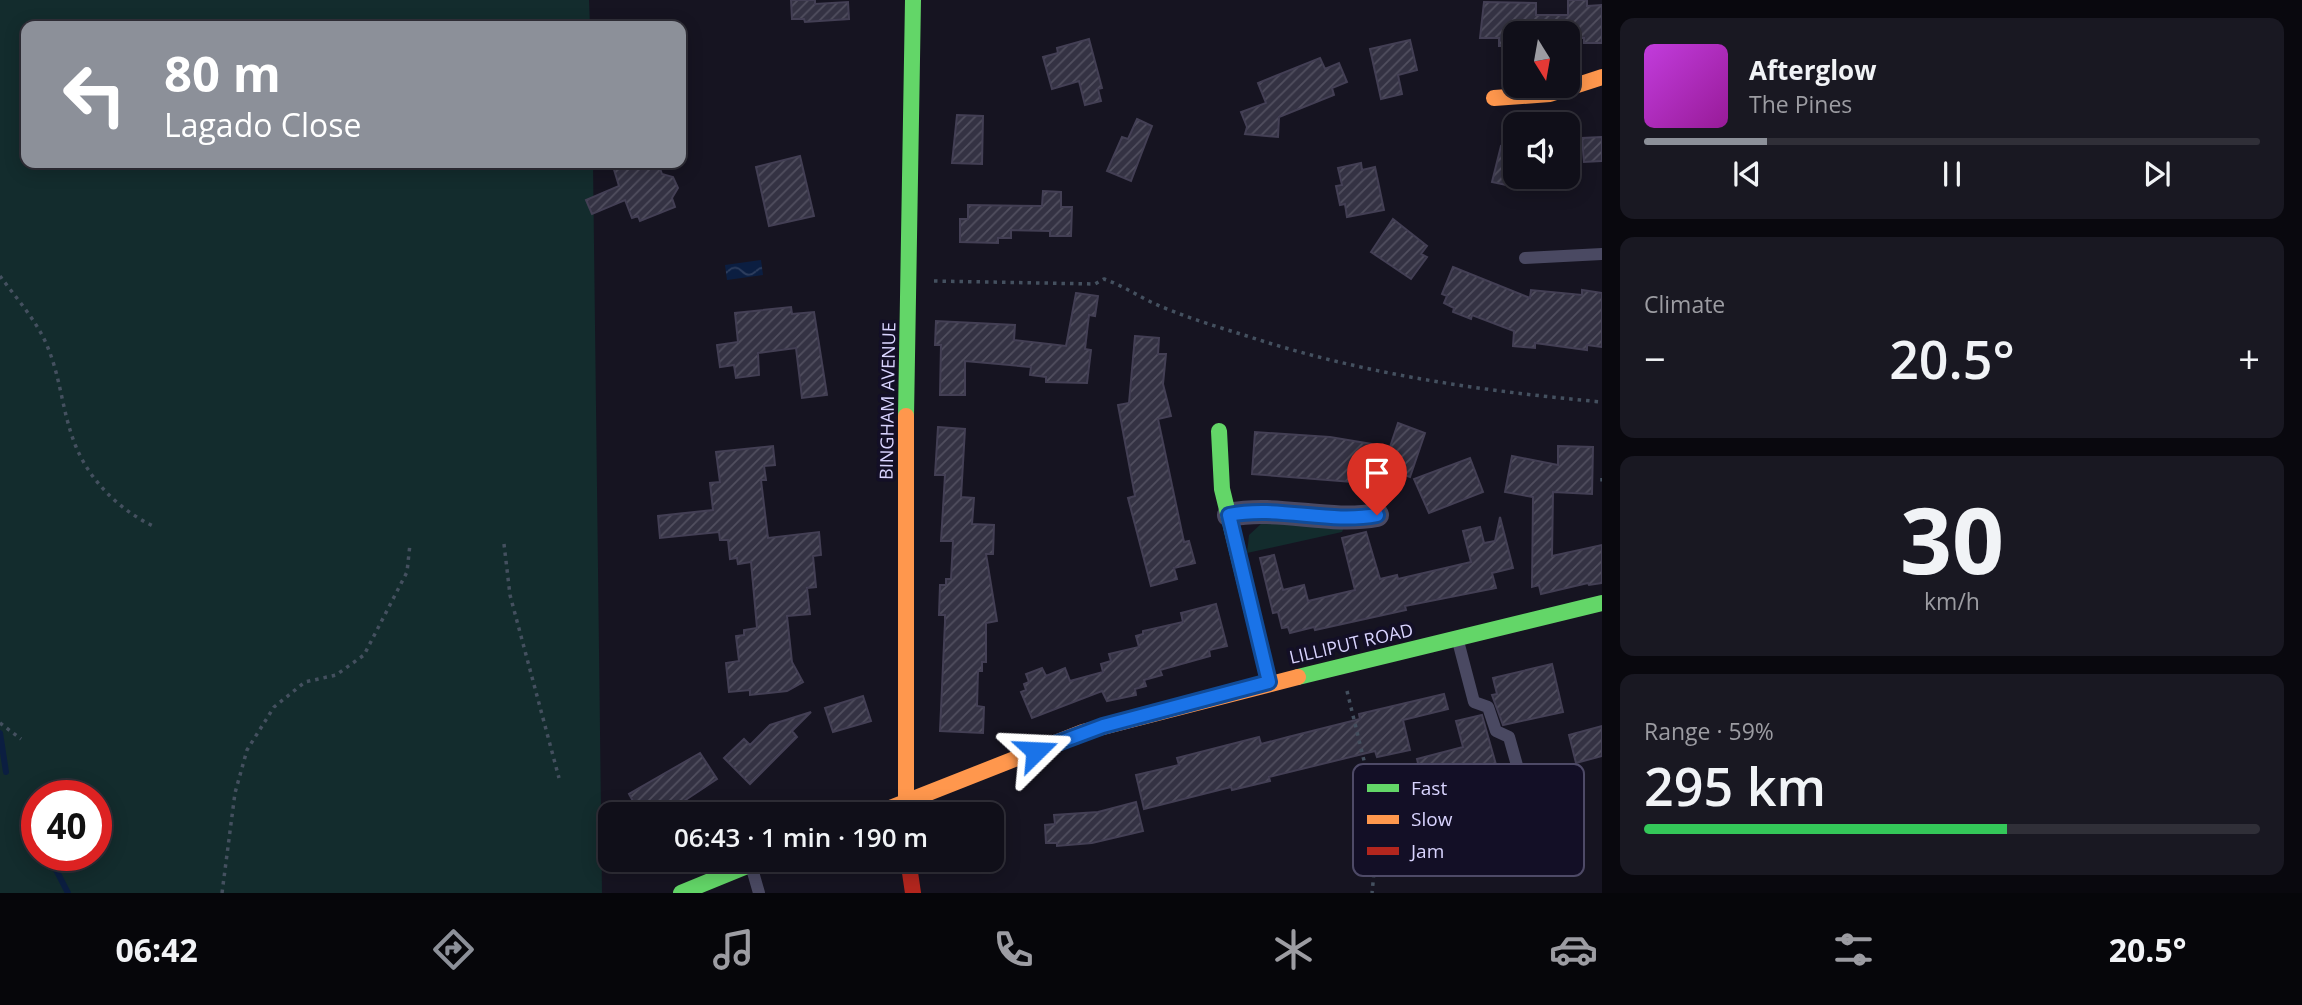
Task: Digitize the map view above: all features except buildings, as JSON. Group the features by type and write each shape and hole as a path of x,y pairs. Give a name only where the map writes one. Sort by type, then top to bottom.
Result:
{"street":[{"name":"BINGHAM AVENUE","path":"906,802 903,747 907,281 913,0"},
{"path":"1494,98 1531,98 1558,94 1602,77"},
{"path":"1219,431 1222,489 1269,682"},
{"path":"1229,515 1247,512 1353,520 1377,515"},
{"name":"LILLIPUT ROAD","path":"920,802 1083,732 1269,682 1602,603"},
{"path":"681,893 732,872"},
{"path":"910,872 913,893"}],"lane":[{"path":"1525,258 1602,254"},
{"path":"1457,638 1474,702 1488,707 1496,731 1509,737 1517,764"},
{"path":"758,872 759,893"}],"path":[{"path":"0,276 47,344 60,378 71,434 78,451 106,493 136,518 153,526"},
{"path":"907,281 1095,284 1104,279 1188,316 1307,355 1376,372 1451,384 1523,395 1602,402"},
{"path":"1602,478 1602,484"},
{"path":"222,893 235,793 247,750 274,707 305,682 336,675 364,655 407,572 410,544"},
{"path":"504,544 510,595 559,778"},
{"path":"1340,666 1365,764"},
{"path":"1,723 21,739"}],"green space":[{"path":"0,0 589,0 590,21 21,21 21,168 593,168 601,802 598,802 598,872 602,872 602,893 0,893"},
{"path":"1262,523 1344,527 1342,532 1247,553 1249,535"}],"water":[{"path":"761,260 763,275 727,280 725,265"}],"waterway":[{"path":"0,733 6,772"},
{"path":"57,871 68,893"}],"traffic: fast":[{"path":"906,416 913,0"},
{"path":"1219,431 1222,489 1269,682"},
{"path":"1298,677 1602,603"},
{"path":"681,893 732,872"}],"traffic: slow":[{"path":"1494,98 1550,94 1602,77"},
{"path":"906,416 906,802"},
{"path":"905,802 1083,732 1298,677"}],"traffic: jam":[{"path":"910,872 913,893"}],"route":[{"path":"1036,751 1103,726 1269,682 1229,515 1247,512 1353,520 1377,515"}]}
